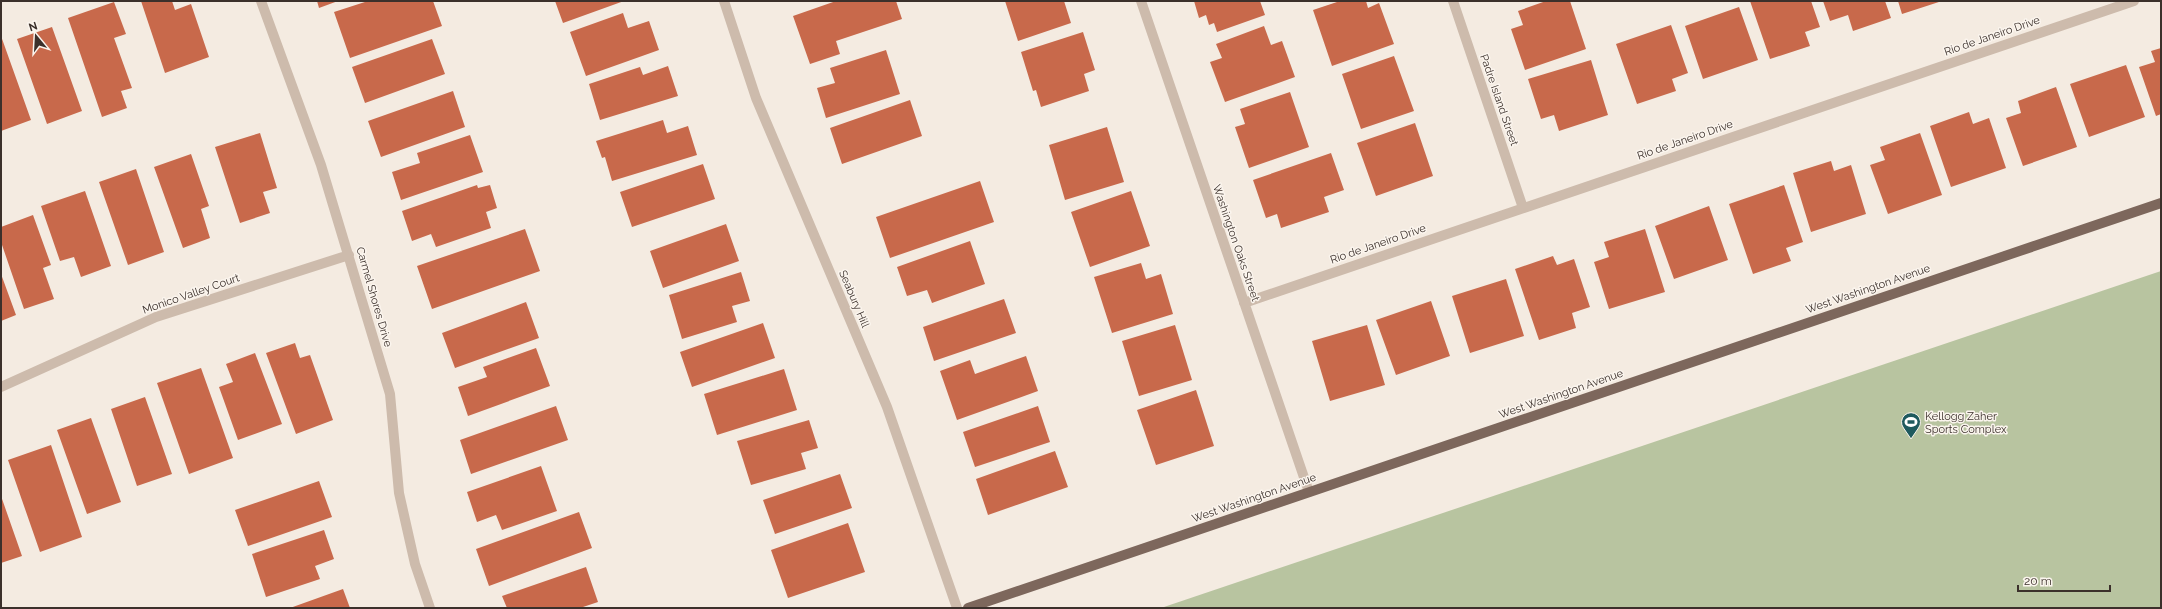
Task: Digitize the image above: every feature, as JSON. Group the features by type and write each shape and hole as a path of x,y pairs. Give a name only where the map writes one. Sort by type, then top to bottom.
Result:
{"main road":[{"name":"West Washington Avenue","path":"968,608 2161,203"}],"street":[{"name":"Carmel Shores Drive","path":"261,1 321,165 390,394 399,493 415,564 430,608"},
{"name":"Seabury Hill","path":"724,1 756,98 887,407 957,608"},
{"name":"Washington Oaks Street","path":"1141,1 1309,492"},
{"name":"Padre Island Street","path":"1453,1 1523,208"},
{"name":"Rio de Janeiro Drive","path":"1244,303 2134,1"},
{"name":"Monico Valley Court","path":"1,387 156,317 349,255"}],"green space":[{"name":"Kellogg Zaher Sports Complex","path":"2161,271 2161,608 1161,608"}],"building":[{"path":"141,1 172,1 175,10 191,4 209,57 165,73"},
{"path":"317,1 338,1 319,8"},
{"path":"368,1 433,1 442,26 350,58 334,12"},
{"path":"555,1 624,1 563,23"},
{"path":"836,1 896,1 902,19 836,41 840,54 810,64 793,16"},
{"path":"1005,1 1064,1 1071,23 1018,41"},
{"path":"1194,1 1260,1 1265,15 1217,32 1214,23 1209,25 1206,15 1199,18"},
{"path":"1340,1 1366,1 1368,8 1379,3 1394,44 1332,66 1313,10"},
{"path":"1546,1 1570,1 1586,49 1525,70 1511,29 1523,25 1518,11"},
{"path":"1750,1 1811,1 1820,27 1805,32 1810,46 1770,59"},
{"path":"1823,1 1885,1 1891,18 1853,31 1848,15 1830,21"},
{"path":"1898,1 1942,1 1902,14"},
{"path":"114,2 126,34 114,38 132,88 121,91 127,108 102,117 68,18"},
{"path":"1739,7 1758,60 1703,79 1685,26"},
{"path":"623,13 628,28 649,21 659,50 586,76 570,32"},
{"path":"1671,25 1688,73 1672,79 1676,91 1637,104 1616,44"},
{"path":"1264,26 1271,45 1282,41 1295,77 1225,102 1210,62 1222,58 1216,44"},
{"path":"52,27 82,111 47,124 17,39"},
{"path":"1083,32 1095,70 1084,74 1089,91 1041,107 1036,90 1033,91 1021,52"},
{"path":"1,36 31,120 1,131"},
{"path":"432,39 445,74 365,103 352,67"},
{"path":"2161,48 2161,114 2156,116 2139,67 2155,62 2151,51"},
{"path":"886,50 900,94 826,118 817,88 835,83 830,68"},
{"path":"1394,56 1414,111 1361,129 1342,74"},
{"path":"1591,60 1608,115 1559,131 1554,115 1541,119 1528,79"},
{"path":"2126,65 2145,117 2089,137 2070,84"},
{"path":"668,66 678,96 600,120 589,84 640,67 643,75"},
{"path":"2056,87 2077,147 2023,166 2006,118 2021,113 2018,101"},
{"path":"453,91 465,127 381,157 368,121"},
{"path":"1290,92 1309,147 1249,168 1235,127 1245,124 1240,109"},
{"path":"910,100 922,136 842,164 830,128"},
{"path":"1969,112 1973,124 1989,118 2006,168 1951,187 1930,126"},
{"path":"663,120 667,133 688,126 697,155 612,181 605,157 602,158 596,141"},
{"path":"1415,123 1433,176 1376,196 1357,143"},
{"path":"1107,127 1124,182 1065,200 1049,145"},
{"path":"260,133 277,188 263,192 270,213 240,223 215,147"},
{"path":"1920,133 1942,195 1888,214 1870,165 1885,160 1880,147"},
{"path":"470,135 483,172 401,200 392,172 420,163 417,153"},
{"path":"1331,153 1344,190 1324,197 1329,212 1281,228 1277,214 1266,218 1253,180"},
{"path":"191,154 209,206 201,209 210,238 183,248 154,167"},
{"path":"1831,161 1834,171 1851,165 1866,214 1811,232 1793,173"},
{"path":"703,164 715,199 632,227 620,192"},
{"path":"136,169 164,252 128,265 99,182"},
{"path":"980,181 994,222 890,258 876,217"},
{"path":"477,185 478,188 490,185 497,208 486,212 491,228 436,247 431,234 412,241 402,211"},
{"path":"1784,185 1803,242 1786,248 1791,261 1753,274 1729,204"},
{"path":"85,191 111,266 81,277 74,257 60,261 41,206"},
{"path":"1131,191 1150,246 1090,267 1071,212"},
{"path":"1709,206 1728,260 1674,279 1655,226"},
{"path":"33,215 51,265 43,268 54,299 24,309 1,242 1,227"},
{"path":"726,224 739,261 663,288 650,251"},
{"path":"525,229 540,271 432,309 417,266"},
{"path":"1645,229 1665,292 1609,309 1594,262 1609,257 1604,242"},
{"path":"970,241 985,284 932,303 927,290 907,296 897,267"},
{"path":"1553,256 1557,265 1574,259 1590,307 1572,313 1576,328 1539,340 1515,269"},
{"path":"1141,263 1146,279 1161,274 1173,314 1112,333 1094,277"},
{"path":"741,272 750,301 732,306 737,322 682,339 669,295"},
{"path":"1,274 16,315 1,321"},
{"path":"1506,279 1524,336 1470,353 1452,296"},
{"path":"1004,299 1016,333 934,361 923,327"},
{"path":"1431,301 1450,356 1396,375 1376,320"},
{"path":"526,302 539,338 455,368 442,333"},
{"path":"763,323 775,358 692,387 680,352"},
{"path":"1175,325 1192,380 1139,396 1122,341"},
{"path":"1367,325 1385,385 1330,401 1312,341"},
{"path":"295,343 300,358 310,355 333,420 296,434 266,353"},
{"path":"536,348 550,386 468,416 458,387 487,377 483,367"},
{"path":"255,353 282,424 238,440 219,387 233,382 226,364"},
{"path":"1026,356 1038,391 957,420 940,371 970,360 975,374"},
{"path":"201,368 233,458 189,474 157,383"},
{"path":"784,369 797,410 717,435 704,394"},
{"path":"1196,390 1214,446 1156,465 1137,410"},
{"path":"145,397 172,474 137,486 111,409"},
{"path":"556,406 568,440 471,474 460,440"},
{"path":"1038,406 1050,442 975,467 963,432"},
{"path":"91,418 121,502 87,514 57,430"},
{"path":"809,420 818,448 801,453 806,469 751,485 737,441"},
{"path":"51,445 82,537 40,552 8,460"},
{"path":"1055,451 1068,487 988,515 976,479"},
{"path":"541,466 557,511 502,530 496,515 477,522 467,492"},
{"path":"840,474 852,508 775,534 763,500"},
{"path":"319,481 332,517 248,546 235,510"},
{"path":"1,496 22,556 1,563"},
{"path":"579,512 592,548 489,586 476,549"},
{"path":"848,523 865,572 788,598 771,550"},
{"path":"324,530 334,559 315,566 320,579 266,597 252,554"},
{"path":"586,567 598,602 580,608 507,608 502,596"},
{"path":"343,589 350,608 290,608"}],"place":[{"name":"Kellogg Zaher Sports Complex","path":"1911,439"}]}
